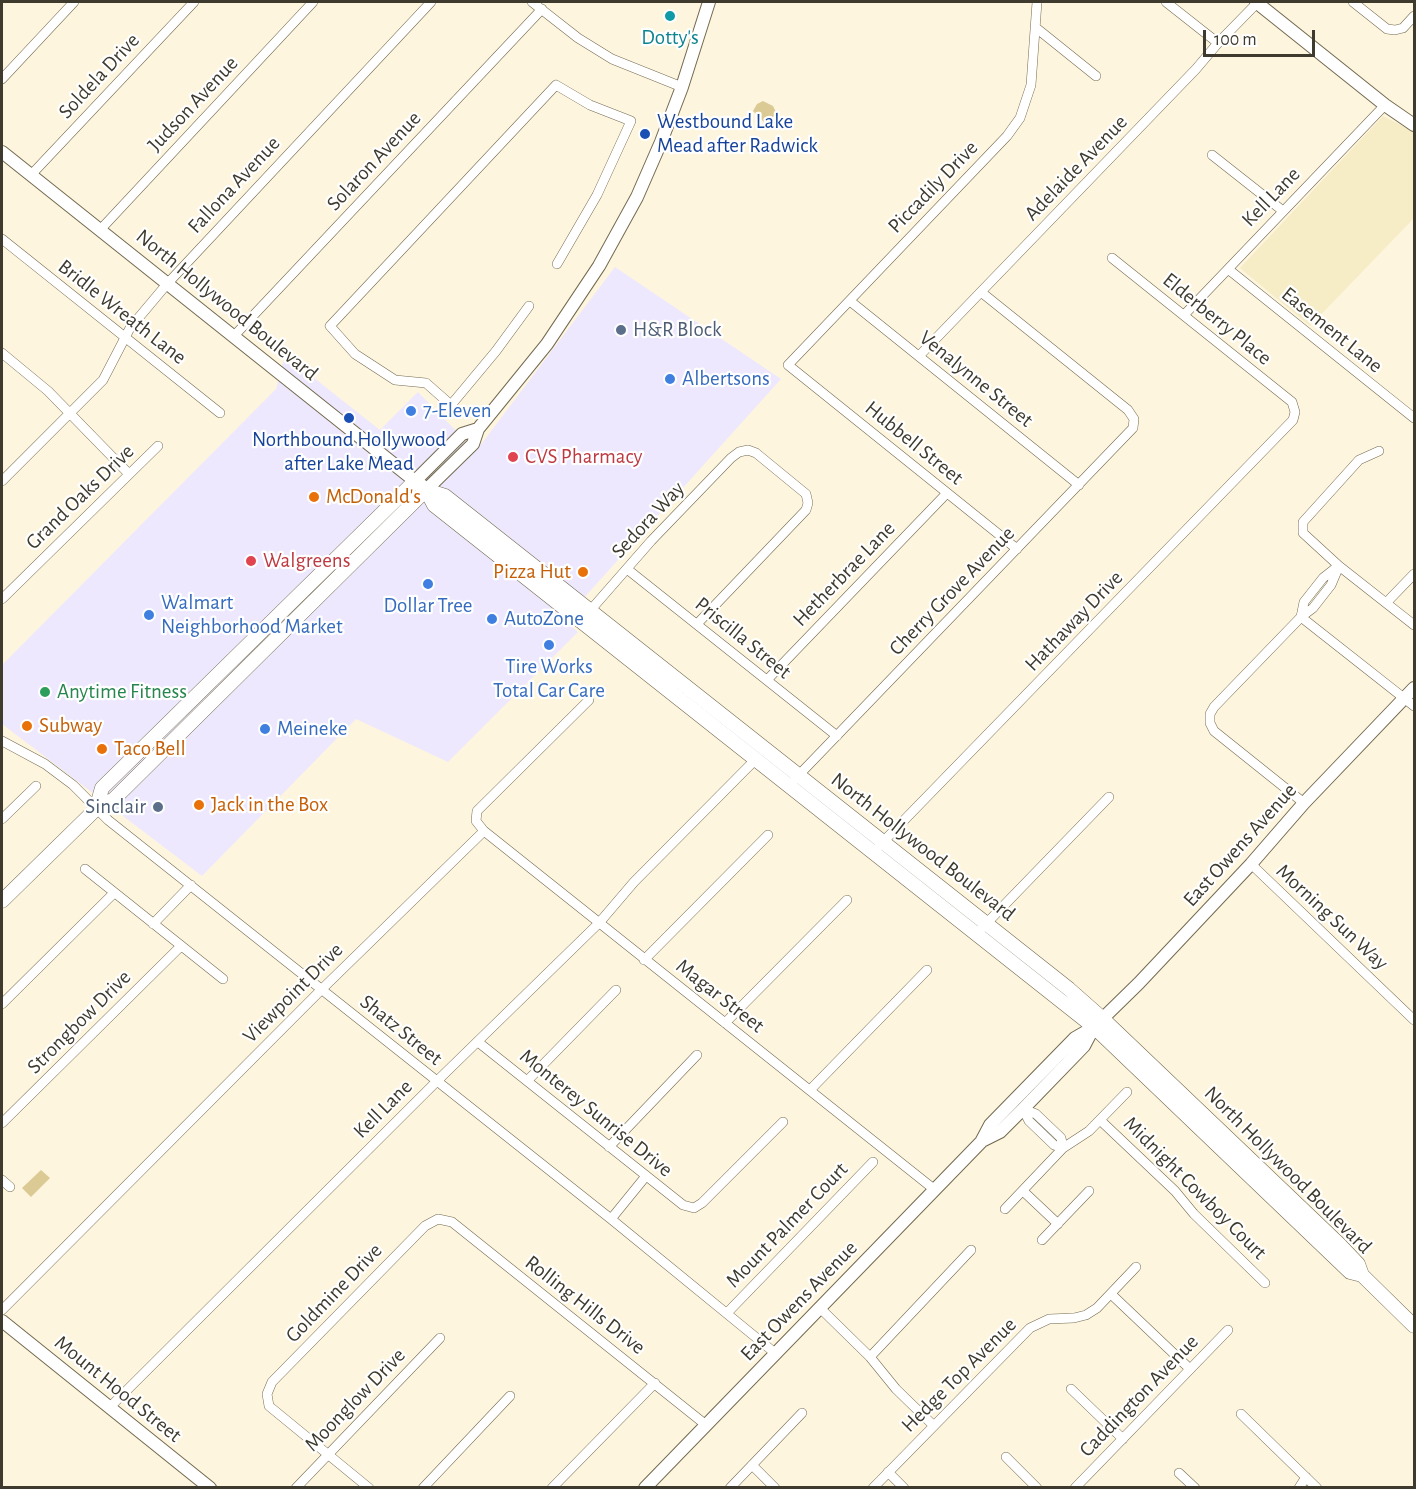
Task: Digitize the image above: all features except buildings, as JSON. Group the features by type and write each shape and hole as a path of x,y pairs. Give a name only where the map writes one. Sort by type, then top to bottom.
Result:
{"main road":[{"path":"2,901 96,809 114,800 473,444 478,429 547,344 599,266 637,196 682,87 709,2"},
{"path":"1257,2 1385,105 1414,125"},
{"name":"North Hollywood Boulevard","path":"2,152 426,490 434,506 756,759 794,780"},
{"path":"96,809 102,788 462,434 478,429"},
{"name":"North Hollywood Boulevard","path":"426,490 443,494 590,610 794,780 1099,1023 1339,1244 1358,1264 1362,1275 1414,1326"},
{"path":"509,565 519,554"},
{"path":"281,634 282,625 311,594 315,578"},
{"path":"225,690 223,683 235,670 238,655"},
{"name":"East Owens Avenue","path":"981,1142 1000,1132 1084,1046 1099,1023 1251,864 1304,803 1409,702 1414,688"},
{"name":"East Owens Avenue","path":"645,1488 981,1142 990,1125 1075,1038 1099,1023"},
{"name":"Mount Hood Street","path":"2,1321 210,1488"}],"street":[{"path":"2,79 74,2"},
{"name":"Soldela Drive","path":"31,175 194,2"},
{"name":"Judson Avenue","path":"100,230 313,2"},
{"name":"Fallona Avenue","path":"2,480 103,380 124,337 167,284 431,2"},
{"path":"531,2 578,38 612,59 682,87"},
{"name":"Piccadily Drive","path":"788,365 1007,136 1020,118 1031,85 1037,2"},
{"path":"1166,2 1218,43"},
{"name":"Adelaide Avenue","path":"919,356 1196,69 1257,2"},
{"path":"1353,2 1387,29 1403,28 1414,16"},
{"name":"Solaron Avenue","path":"234,337 542,9"},
{"path":"1035,27 1096,76"},
{"path":"530,306 451,405 426,383 395,380 355,354 330,326 556,85 590,105 631,121 597,195 557,264"},
{"name":"Kell Lane","path":"1184,315 1385,105"},
{"path":"1212,155 1283,211"},
{"name":"Bridle Wreath Lane","path":"2,239 220,413"},
{"name":"Elderberry Place","path":"1112,258 1292,402 1295,412"},
{"name":"Easement Lane","path":"1228,269 1414,418"},
{"name":"Cherry Grove Avenue","path":"794,780 1133,428 1134,419 1128,410 981,292"},
{"name":"Venalynne Street","path":"850,301 1079,485"},
{"path":"3,357 70,413 129,474"},
{"name":"Hubbell Street","path":"788,365 1017,549"},
{"name":"Hathaway Drive","path":"879,847 1293,420 1295,412"},
{"name":"Grand Oaks Drive","path":"2,599 158,446"},
{"name":"Sedora Way","path":"580,621 731,458 738,452 747,450 756,453 806,494 807,510 697,624"},
{"path":"1379,451 1359,460 1303,522 1303,533 1339,566 1414,625"},
{"name":"Hetherbrae Lane","path":"767,680 947,493"},
{"path":"1304,803 1214,731 1209,723 1210,714 1214,707 1301,617 1313,608 1331,585 1339,566"},
{"name":"Priscilla Street","path":"627,568 837,736"},
{"path":"1386,603 1414,574"},
{"path":"1301,617 1409,702"},
{"path":"483,831 476,821 477,811 589,700"},
{"name":"Shatz Street","path":"2,741 54,771 73,785 96,809 611,1219 775,1353"},
{"name":"Kell Lane","path":"111,1407 437,1081 599,923 634,882 756,759"},
{"path":"3,815 36,786"},
{"path":"981,929 1108,796"},
{"name":"Magar Street","path":"483,831 934,1190"},
{"name":"Viewpoint Drive","path":"2,1310 483,831"},
{"path":"644,960 768,835"},
{"name":"Morning Sun Way","path":"1251,864 1414,1020"},
{"path":"85,870 223,979"},
{"path":"153,924 191,885"},
{"path":"2,1004 114,893"},
{"path":"725,1023 847,900"},
{"name":"Strongbow Drive","path":"2,1123 181,946"},
{"path":"810,1090 927,970"},
{"path":"527,1081 616,990"},
{"name":"Monterey Sunrise Drive","path":"478,1042 682,1205 694,1208 702,1203 783,1122"},
{"path":"609,1147 697,1055"},
{"path":"1005,1209 1063,1148 1089,1131 1127,1092"},
{"path":"1023,1109 1029,1121 1054,1145 1063,1148"},
{"name":"Midnight Cowboy Court","path":"1100,1120 1175,1191 1194,1214 1265,1283"},
{"name":"Mount Palmer Court","path":"727,1313 873,1161"},
{"path":"611,1219 646,1176"},
{"path":"2,1180 10,1187"},
{"path":"1023,1191 1058,1224"},
{"path":"1042,1240 1089,1191"},
{"name":"Rolling Hills Drive","path":"438,1219 453,1222 706,1425"},
{"name":"Goldmine Drive","path":"328,1454 269,1406 267,1394 272,1382 425,1226 438,1219"},
{"path":"870,1357 971,1250"},
{"name":"Hedge Top Avenue","path":"873,1488 1030,1328 1049,1319 1086,1315 1097,1308 1136,1267"},
{"path":"1111,1294 1190,1369"},
{"path":"820,1308 870,1357 896,1389 934,1426"},
{"name":"Caddington Avenue","path":"1075,1488 1228,1330"},
{"name":"Moonglow Drive","path":"296,1488 440,1338"},
{"path":"552,1488 654,1383"},
{"path":"1071,1389 1123,1439"},
{"path":"423,1488 510,1396"},
{"path":"730,1488 802,1413"},
{"path":"1241,1414 1317,1488"},
{"path":"328,1454 369,1488"},
{"path":"1006,1457 1037,1488"},
{"path":"752,1465 775,1488"},
{"path":"888,1472 904,1488"},
{"path":"1179,1473 1195,1488"},
{"path":"1299,1488 1306,1477"}],"shaded area":[{"path":"763,101 773,106 776,112 771,121 766,124 753,111 757,104"},
{"path":"615,267 781,379 564,620 578,632 448,762 356,719 202,876 2,724 2,665 276,389 285,355 380,430 418,392 476,451"},
{"path":"41,1170 50,1178 31,1197 22,1188"}],"sand":[{"path":"1383,116 1414,132 1414,218 1310,326 1240,268"}],"place":[{"name":"Dotty's","path":"670,16"},
{"name":"Westbound Lake Mead after Radwick","path":"645,134"},
{"name":"H&R Block","path":"621,330"},
{"name":"Albertsons","path":"670,379"},
{"name":"7-Eleven","path":"411,411"},
{"name":"Northbound Hollywood after Lake Mead","path":"349,418"},
{"name":"CVS Pharmacy","path":"513,457"},
{"name":"McDonald's","path":"314,497"},
{"name":"Walgreens","path":"251,561"},
{"name":"Pizza Hut","path":"583,572"},
{"name":"Dollar Tree","path":"428,584"},
{"name":"Walmart Neighborhood Market","path":"149,615"},
{"name":"AutoZone","path":"492,619"},
{"name":"Tire Works Total Car Care","path":"549,645"},
{"name":"Anytime Fitness","path":"45,692"},
{"name":"Subway","path":"27,726"},
{"name":"Meineke","path":"265,729"},
{"name":"Taco Bell","path":"102,749"},
{"name":"Jack in the Box","path":"199,805"},
{"name":"Sinclair","path":"158,807"}]}
